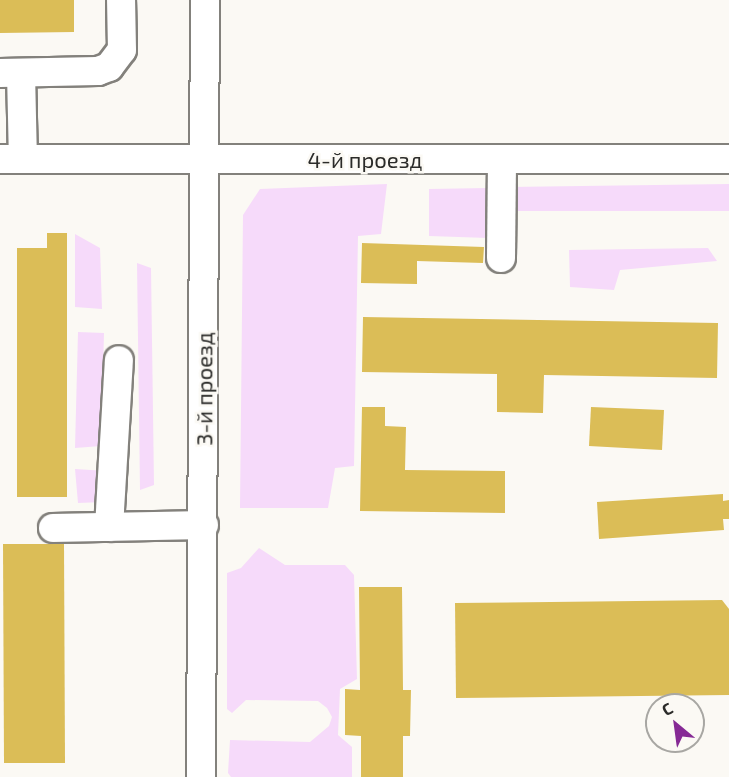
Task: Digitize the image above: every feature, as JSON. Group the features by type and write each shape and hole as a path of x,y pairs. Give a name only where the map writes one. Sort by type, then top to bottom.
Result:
{"street":[{"path":"11,159 11,73 98,71 109,67 122,50 121,0"},
{"name":"3-й проезд","path":"201,777 205,0"},
{"name":"4-й проезд","path":"11,159 502,161 729,159"},
{"path":"501,258 502,161"},
{"path":"109,527 119,360"},
{"path":"53,528 204,525"}],"shaded area":[{"path":"387,184 381,234 358,236 354,466 335,468 328,508 240,508 243,215 260,189"},
{"path":"729,184 729,211 506,211 506,187"},
{"path":"487,188 488,238 429,236 429,189"},
{"path":"75,234 100,248 102,309 75,307"},
{"path":"708,248 717,261 620,270 614,290 570,287 569,250"},
{"path":"137,263 151,268 154,485 140,490"},
{"path":"78,332 104,333 101,446 75,448"},
{"path":"75,469 107,471 103,502 78,503"},
{"path":"259,548 285,565 345,565 354,575 357,679 340,689 338,735 352,747 352,777 231,777 228,773 230,740 310,742 329,726 332,717 327,708 318,701 246,700 232,713 227,709 227,573 241,568"}],"building":[{"path":"0,0 74,0 74,32 0,33"},
{"path":"47,233 67,233 67,497 17,497 17,248 47,248"},
{"path":"362,243 484,247 483,263 417,261 417,284 361,283"},
{"path":"363,317 718,323 717,378 544,375 543,413 497,412 497,374 362,372"},
{"path":"362,407 385,407 385,426 406,427 405,470 505,471 505,513 360,511"},
{"path":"591,407 664,410 662,450 589,446"},
{"path":"723,494 723,501 729,500 729,519 723,519 724,530 599,539 597,502"},
{"path":"3,544 64,544 65,763 4,763"},
{"path":"359,587 402,587 403,690 411,690 410,736 403,736 403,777 361,777 361,736 345,735 345,689 360,690"},
{"path":"722,600 729,609 729,695 645,693 645,696 456,698 455,603"}]}
